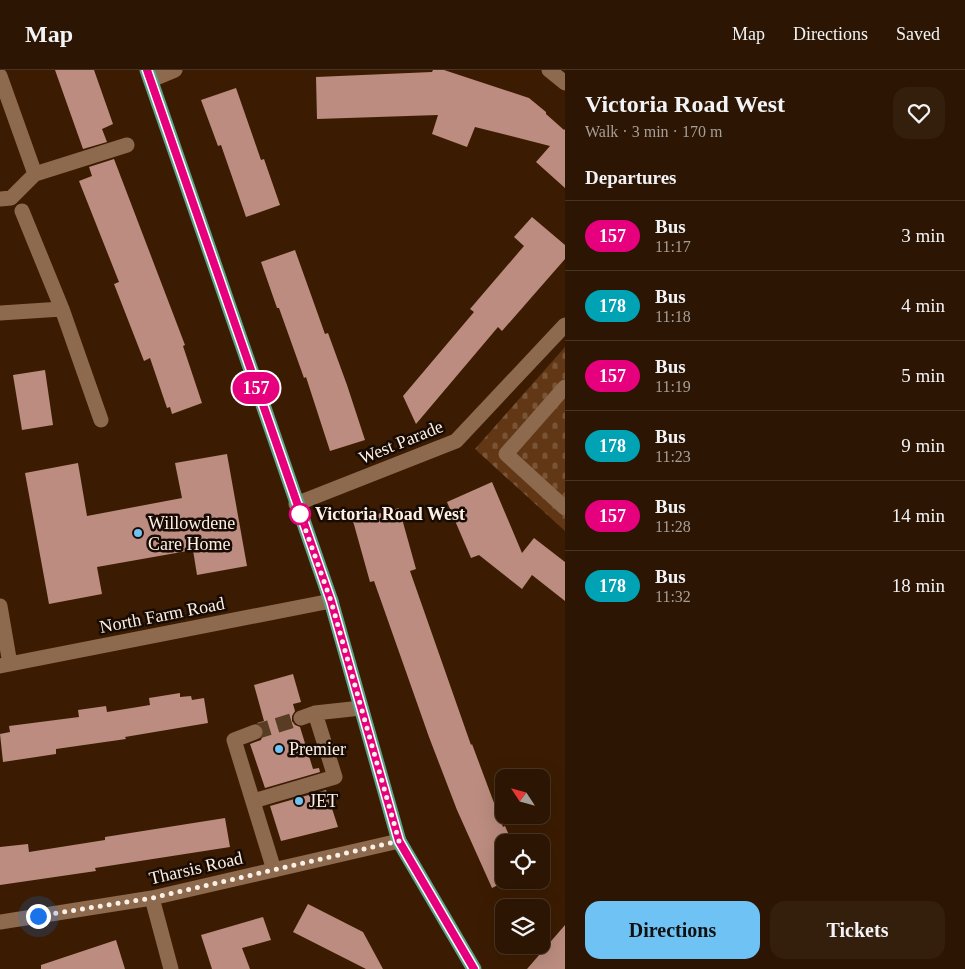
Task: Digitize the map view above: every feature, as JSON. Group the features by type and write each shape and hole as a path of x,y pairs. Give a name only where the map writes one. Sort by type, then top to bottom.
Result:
{"main road":[{"path":"149,75 331,601 399,841 474,969"}],"street":[{"path":"149,75 175,70"},
{"path":"549,70 565,83"},
{"path":"1,80 35,174"},
{"path":"5,198 35,174 127,145"},
{"path":"22,211 62,309 101,420"},
{"path":"0,314 62,309"},
{"name":"West Parade","path":"296,504 456,441 565,325"},
{"path":"565,387 506,454 565,508"},
{"name":"North Farm Road","path":"5,665 331,601"},
{"path":"0,606 5,665"},
{"path":"252,801 335,777 308,715 361,708"},
{"path":"254,732 234,740 274,870"},
{"name":"Tharsis Road","path":"0,922 152,898 399,841"},
{"path":"152,898 171,969"}],"green space":[{"path":"565,347 565,531 475,449"}],"building":[{"path":"55,70 94,70 113,124 102,129 107,142 83,149"},
{"path":"433,70 444,70 529,98 546,112 565,129 565,188 536,162 550,146 475,127 467,147 432,134 438,115 317,119 316,77 432,72"},
{"path":"236,88 261,160 264,159 280,205 246,217 221,145 218,146 201,100"},
{"path":"114,159 185,345 183,346 202,403 172,414 170,407 167,408 150,358 144,361 114,284 119,282 79,181 92,176 89,167"},
{"path":"532,217 565,245 565,259 502,331 498,327 416,424 403,396 474,312 470,309 524,246 514,237"},
{"path":"295,250 325,334 328,333 365,440 330,451 306,377 304,378 261,262"},
{"path":"45,370 53,425 22,430 13,375"},
{"name":"Willowdene Care Home","path":"227,454 247,566 197,575 193,550 97,567 102,594 49,604 25,473 78,463 87,516 182,498 175,463"},
{"path":"492,482 522,553 534,538 565,562 565,601 532,575 522,589 479,555 471,558 447,502"},
{"path":"399,508 416,569 410,571 471,745 495,806 495,824 505,826 508,834 495,834 495,886 492,888 457,810 374,581 370,582 353,521"},
{"path":"293,674 301,702 293,704 295,711 292,721 300,727 313,769 319,768 320,772 265,788 250,744 261,740 264,733 264,728 257,723 264,721 254,685"},
{"path":"180,693 180,697 191,696 192,700 204,698 208,723 125,737 126,739 56,749 56,754 3,762 0,734 10,732 9,726 79,717 78,710 106,706 107,712 150,705 149,698"},
{"path":"326,790 338,827 281,841 270,806"},
{"path":"225,818 230,847 95,868 96,871 0,885 0,847 28,844 29,852 105,840 105,837"},
{"path":"308,904 363,932 383,969 366,969 293,932"},
{"path":"263,917 271,940 242,948 250,969 212,969 201,935"},
{"path":"565,925 565,969 527,969 540,954 550,954 550,942"},
{"path":"116,940 125,969 41,969 41,965"}],"tunnel":[{"path":"255,732 301,718"}],"bus line":[{"name":"157","path":"147,70 331,601 399,841 474,969"}],"place":[{"name":"Victoria Road West","path":"300,514"},
{"name":"Willowdene Care Home","path":"138,533"},
{"name":"Premier","path":"279,749"},
{"name":"JET","path":"299,801"}],"route":[{"path":"38,916 152,898 399,841 331,601 300,514"}]}
